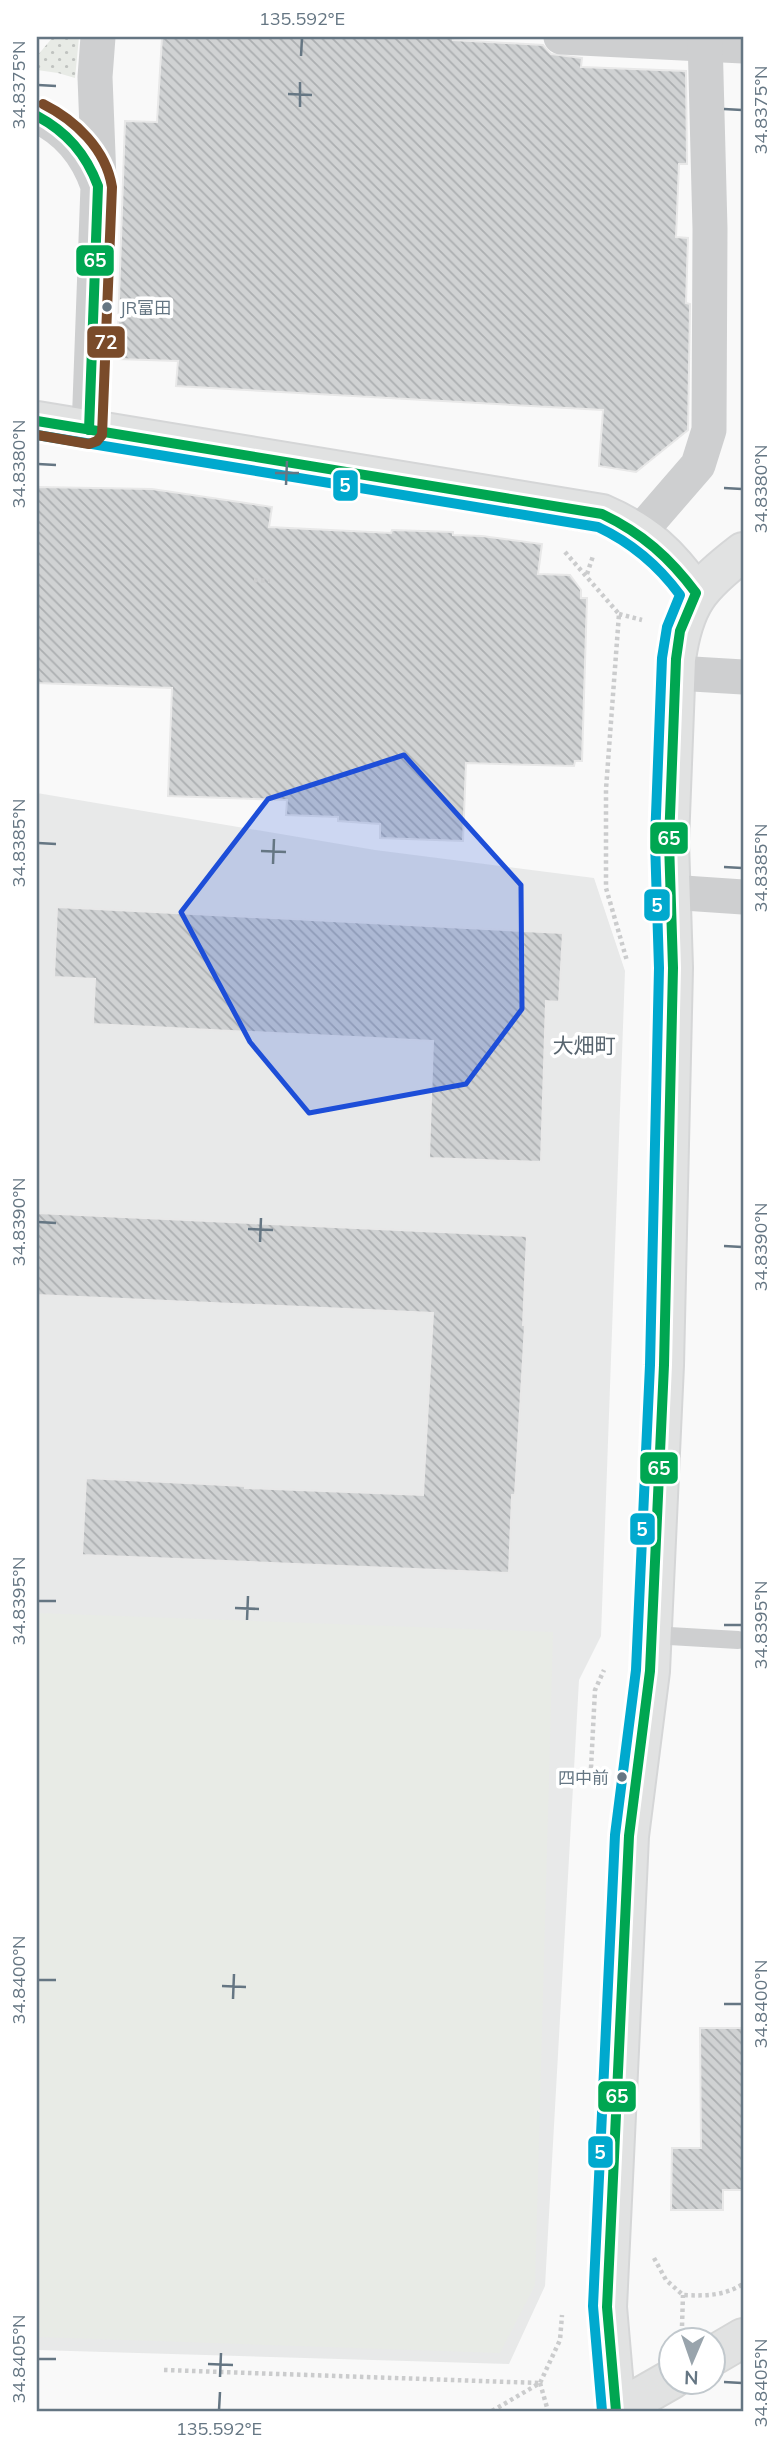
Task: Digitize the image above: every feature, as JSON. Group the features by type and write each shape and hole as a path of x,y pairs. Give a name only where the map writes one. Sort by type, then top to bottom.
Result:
{"main road":[{"path":"37,421 602,514 639,532 669,558 696,593"},
{"path":"658,2387 616,2411 607,2307 629,1836 647,1702 652,1635 670,1176 673,968 669,892 676,673 680,631 696,593 743,552"}],"street":[{"path":"89,430 99,153 95,77 98,37"},
{"path":"561,37 705,41 743,46"},
{"path":"639,532 698,465 709,430 710,229 705,41"},
{"path":"37,116 55,125 70,138 92,168 98,186"},
{"path":"676,673 743,677"},
{"path":"669,892 743,897"}],"lane":[{"path":"652,1635 738,1640"}],"path":[{"path":"562,548 618,614 606,789 606,888 628,965"},
{"path":"254,580 271,581"},
{"path":"591,1773 595,1690 605,1669"},
{"path":"652,2249 659,2270 683,2295 717,2295 730,2292 743,2284"},
{"path":"682,2326 683,2295"},
{"path":"492,2411 540,2383 560,2340 562,2312"},
{"path":"164,2370 540,2383"},
{"path":"540,2383 548,2411"}],"highlighted area":[{"path":"404,755 521,885 522,1009 466,1084 309,1113 250,1042 181,912 268,799"}],"shaded area":[{"path":"53,37 79,37 75,78 37,70 37,56"},
{"path":"37,793 375,850 594,878 625,971 601,1636 579,1680 545,2286 509,2364 37,2350"},
{"path":"37,1613 553,1632 535,2285 500,2353 37,2337"}],"building":[{"path":"162,37 453,37 453,40 543,45 551,54 582,58 581,67 686,71 687,164 679,164 676,237 688,238 688,430 636,472 599,466 603,410 176,386 178,361 117,359 125,121 157,122"},
{"path":"37,487 152,489 272,507 269,527 391,533 392,530 453,532 453,535 542,544 538,574 570,575 581,590 581,598 587,598 582,761 575,761 574,766 466,763 463,841 380,838 380,824 338,821 338,817 286,815 287,800 168,796 172,688 37,683"},
{"path":"57,907 563,933 559,1002 546,1001 541,1162 429,1158 433,1041 93,1024 95,979 54,977"},
{"path":"37,1213 527,1236 525,1325 509,1573 82,1555 86,1478 423,1495 433,1313 37,1295"},
{"path":"700,2028 743,2028 743,2190 723,2190 723,2210 671,2210 672,2148 701,2148"}],"transit line":[{"name":"72","path":"37,435 89,444 102,435 112,187 103,160 87,137 66,118 43,104"},
{"name":"65","path":"37,116 58,129 74,145 88,164 98,186 89,430"},
{"name":"65","path":"37,421 602,514 630,529 654,548 696,593 680,631 676,659 669,842 673,968 664,1365 650,1671 629,1836 607,2307 616,2411"},
{"name":"5","path":"37,435 598,527 644,556 680,595 667,627 662,658 655,841 659,968 650,1365 636,1670 615,1835 593,2306 602,2411"}],"place":[{"name":"JR富田","path":"107,307"},
{"name":"四中前","path":"622,1777"}],"district":[{"name":"大畑町","path":"584,1045"}]}
